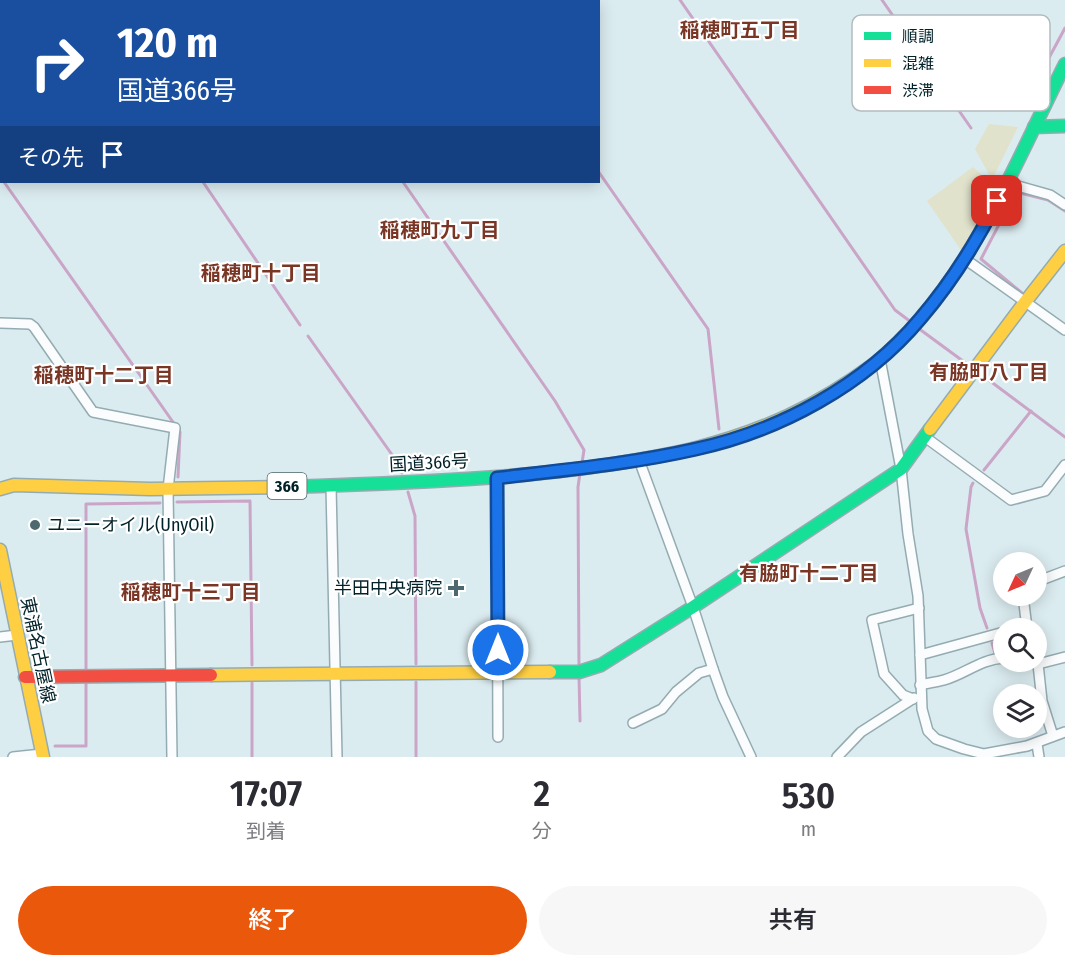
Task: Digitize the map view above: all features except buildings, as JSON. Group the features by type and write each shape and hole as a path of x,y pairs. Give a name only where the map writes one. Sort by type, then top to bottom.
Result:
{"main road":[{"name":"国道366号","path":"1050,94 1065,64"},
{"name":"国道366号","path":"0,489 14,485 168,489 332,486 497,478 639,460 698,449 779,422 832,394 880,359 915,325 965,260 987,222 1042,111"},
{"path":"1034,127 1065,126"},
{"path":"25,677 579,672 601,665 901,469 1065,251"},
{"name":"東浦名古屋線","path":"0,550 42,755"}],"street":[{"path":"1007,183 1050,195 1065,205"},
{"path":"965,260 1065,330"},
{"path":"0,323 30,324 34,327 93,412 175,428 168,489 172,757"},
{"path":"880,359 901,469 913,560 919,608 922,710 928,731 936,739 985,756 1037,744 1065,732"},
{"path":"926,437 1011,500 1045,491 1065,465"},
{"path":"639,460 693,607 712,669 751,757"},
{"path":"497,478 498,737"},
{"path":"332,486 337,757"},
{"path":"1047,578 1065,572"},
{"path":"913,699 903,695 884,674 872,620 919,608"},
{"path":"0,637 17,635"},
{"path":"920,655 993,635"},
{"path":"1047,661 1065,657"},
{"path":"920,685 946,680 993,659"},
{"path":"633,723 662,709 676,692 699,673 712,669"},
{"path":"1038,672 1042,701 1053,736"},
{"path":"837,757 861,732 913,699 920,685"},
{"path":"1037,744 1039,757"},
{"path":"13,757 42,755"}],"green space":[{"path":"989,124 1018,127 992,180 975,149"},
{"path":"973,167 995,187 963,253 927,201"}],"waterway":[{"path":"680,0 895,310 911,322"},
{"path":"882,0 892,15"},
{"path":"1050,56 1065,28"},
{"path":"959,111 971,128"},
{"path":"600,174 708,329 719,429"},
{"path":"5,183 180,432 178,477"},
{"path":"204,183 300,325"},
{"path":"404,183 555,401 584,450 582,463"},
{"path":"1022,293 981,259 1016,192 1048,200 1065,211"},
{"path":"918,328 967,364"},
{"path":"308,336 400,466 402,473"},
{"path":"982,375 1065,437"},
{"path":"984,470 1031,411"},
{"path":"579,670 578,487 580,473"},
{"path":"973,483 966,529 980,608 987,628"},
{"path":"408,492 415,516 416,664"},
{"path":"177,502 250,501 252,665"},
{"path":"86,673 86,504 160,503"},
{"path":"579,676 580,721"},
{"path":"55,746 86,746 86,680"},
{"path":"416,682 416,757"},
{"path":"252,683 252,757"}],"traffic: fast":[{"path":"1050,95 1065,64"},
{"path":"874,364 906,334 935,301 961,264 1006,184 1042,111"},
{"path":"1034,127 1065,126"},
{"path":"550,672 579,672 601,665 693,607 901,469 930,429"},
{"path":"290,487 442,481 543,473 593,467 693,449"}],"traffic: slow":[{"path":"930,429 1065,251"},
{"path":"693,449 743,434 788,416 831,393 874,364"},
{"path":"0,489 14,485 150,489 290,487"},
{"path":"0,550 43,757"},
{"path":"211,675 550,672"}],"traffic: jam":[{"path":"25,677 211,675"}],"place":[{"name":"ユニーオイル(UnyOil)","path":"35,525"},
{"name":"半田中央病院","path":"456,588"}],"district":[{"name":"稲穂町五丁目","path":"740,30"},
{"name":"稲穂町九丁目","path":"440,230"},
{"name":"稲穂町十丁目","path":"261,273"},
{"name":"有脇町八丁目","path":"989,372"},
{"name":"稲穂町十二丁目","path":"104,375"},
{"name":"有脇町十二丁目","path":"809,573"},
{"name":"稲穂町十三丁目","path":"191,592"}],"route":[{"path":"498,650 497,478 639,460 698,449 756,431 802,411 832,394 880,359 919,321 965,260 997,201"}]}
